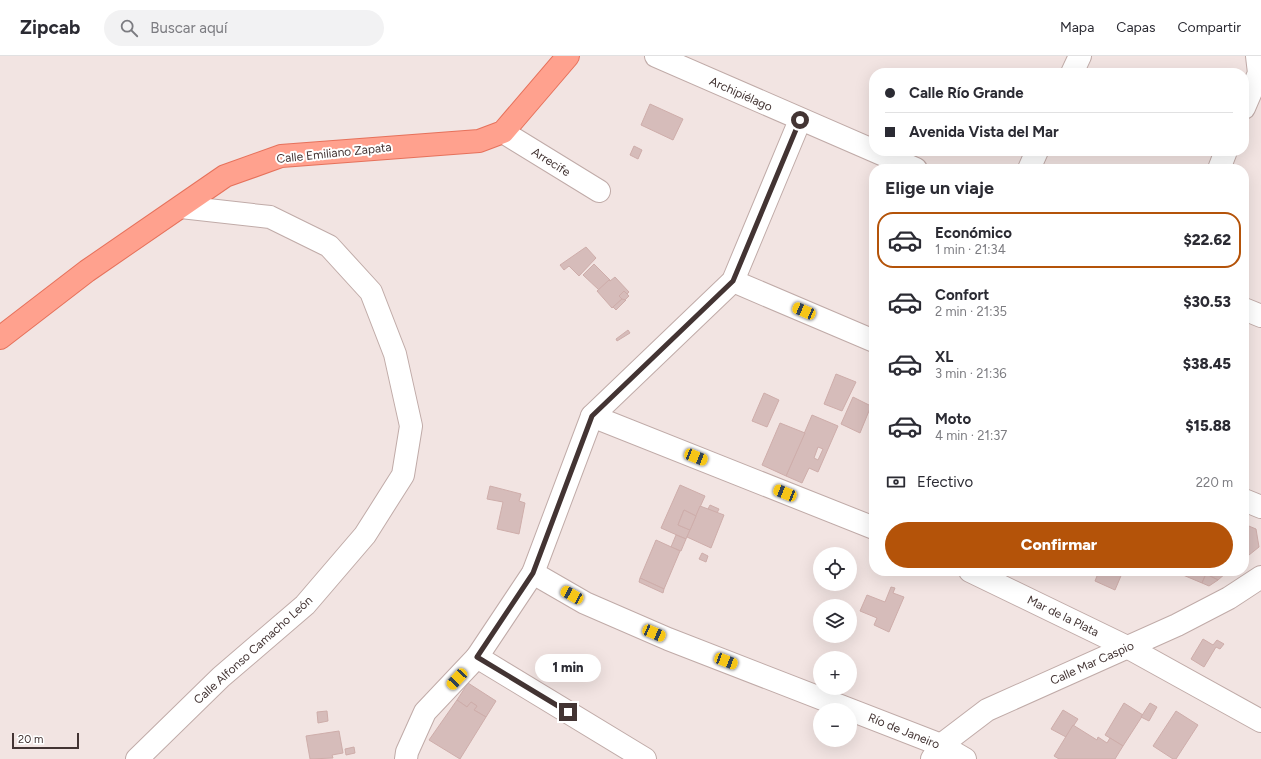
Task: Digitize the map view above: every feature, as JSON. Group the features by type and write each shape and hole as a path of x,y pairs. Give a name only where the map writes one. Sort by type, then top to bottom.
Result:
{"main road":[{"name":"Calle Emiliano Zapata","path":"0,338 87,271 225,176 281,156 479,141 503,132 568,56"}],"street":[{"name":"Archipiélago","path":"656,56 869,149"},
{"path":"1074,68 1080,56"},
{"path":"1249,96 1259,73 1257,56"},
{"path":"406,759 407,752 425,712 477,657 533,573 592,416 733,281 800,120"},
{"name":"Arrecife","path":"503,132 599,191"},
{"name":"Archipiélago","path":"885,156 904,164"},
{"name":"Calle Alfonso Camacho León","path":"137,759 221,677 305,606 365,535 403,475 411,426 396,354 371,292 329,246 270,217 181,207"},
{"path":"733,281 869,339"},
{"path":"1249,311 1261,316"},
{"path":"592,416 869,526"},
{"path":"1249,502 1261,507"},
{"name":"Río de Janeiro","path":"533,573 586,603 937,752 965,759"},
{"name":"Mar de la Plata","path":"980,576 1129,648 1261,721"},
{"name":"Calle Mar Caspio","path":"937,752 988,710 1129,648 1229,598 1261,577"},
{"path":"477,657 645,759"}],"building":[{"path":"650,104 683,119 673,140 641,125"},
{"path":"634,146 642,150 638,159 630,155"},
{"path":"586,247 596,258 579,276 569,266 564,270 560,265"},
{"path":"594,264 611,281 609,280 599,290 583,275"},
{"path":"615,277 629,292 627,294 624,291 619,296 622,299 612,308 597,291 609,280 610,281"},
{"path":"624,291 629,296 624,301 619,296"},
{"path":"622,299 626,300 616,310 613,307"},
{"path":"628,330 630,333 617,341 616,339"},
{"path":"836,374 856,382 842,411 824,404"},
{"path":"764,393 779,400 767,427 752,421"},
{"path":"853,397 869,405 869,411 860,433 841,424"},
{"path":"812,415 838,426 818,472 809,468 802,483 786,476","holes":["818,447 823,449 818,460 814,458"]},
{"path":"780,423 805,433 786,476 762,465"},
{"path":"680,485 705,496 696,516 684,510 678,525 690,530 686,539 661,528"},
{"path":"490,486 521,494 519,501 525,503 519,534 497,529 503,502 487,499"},
{"path":"710,505 719,509 717,513 708,509"},
{"path":"700,506 724,515 711,548 687,537"},
{"path":"684,510 696,516 690,530 678,525"},
{"path":"1249,526 1256,529 1259,547 1249,555"},
{"path":"676,535 686,539 681,551 671,547"},
{"path":"656,540 680,551 664,589 640,578"},
{"path":"702,553 708,556 706,562 699,559"},
{"path":"1097,576 1121,576 1115,590 1095,581"},
{"path":"1185,576 1205,576 1202,583"},
{"path":"1205,576 1210,576 1218,580 1209,586 1202,583"},
{"path":"1210,576 1223,576 1218,580"},
{"path":"640,578 664,589 663,593 639,582"},
{"path":"891,587 895,588 893,593 904,597 889,632 874,625 877,618 860,611 867,595 885,602"},
{"path":"1203,639 1213,645 1217,640 1224,644 1220,649 1216,647 1204,667 1191,659"},
{"path":"468,683 496,701 486,717 474,710 477,706 471,702 467,707 457,700"},
{"path":"457,700 467,707 471,702 477,706 474,710 486,717 460,759 429,740"},
{"path":"1124,703 1143,715 1123,746 1105,735"},
{"path":"1150,703 1157,707 1149,721 1141,717"},
{"path":"1063,710 1078,719 1066,737 1051,729"},
{"path":"327,711 328,721 318,723 317,712"},
{"path":"1176,711 1198,725 1176,759 1173,759 1153,746"},
{"path":"1073,725 1097,740 1098,737 1107,743 1110,738 1123,746 1115,759 1059,759 1054,756"},
{"path":"339,731 343,753 332,755 333,758 310,759 306,736"},
{"path":"354,747 355,753 346,755 345,749"}],"route":[{"path":"568,712 477,657 533,573 592,416 733,281 800,120"}]}
